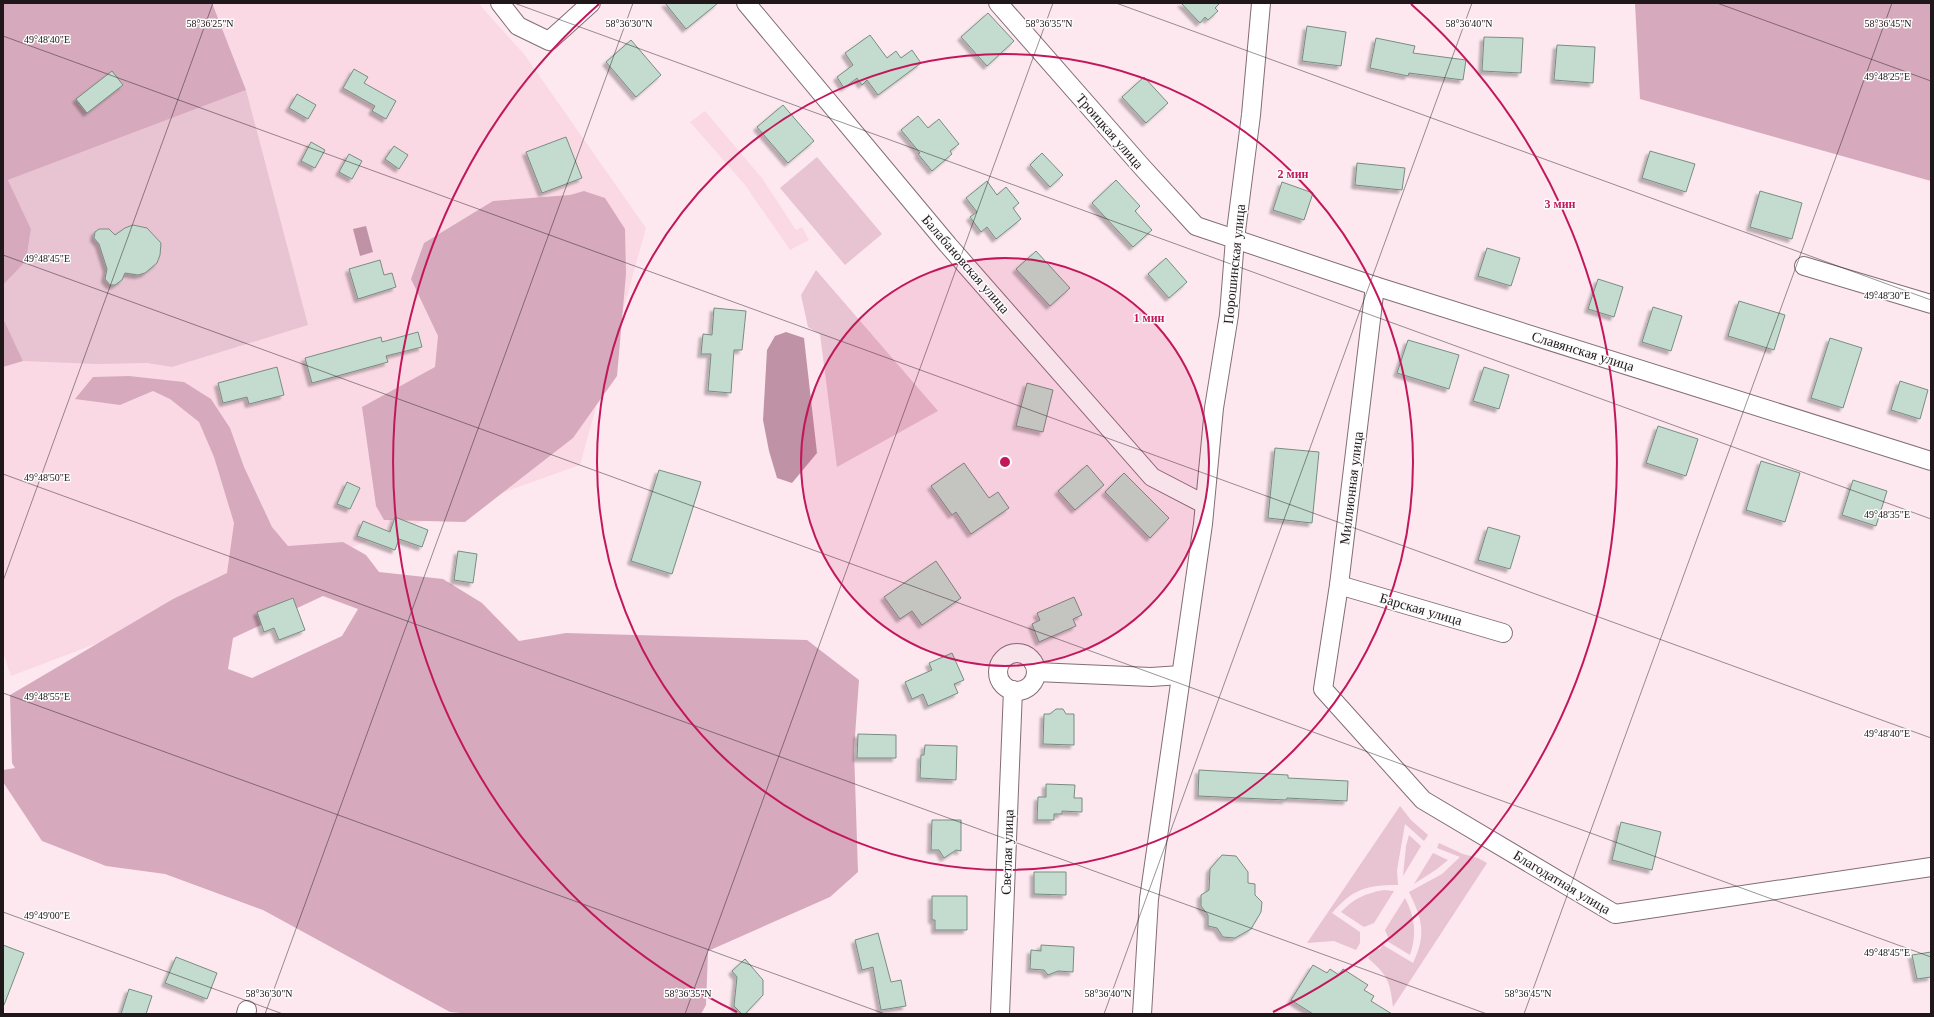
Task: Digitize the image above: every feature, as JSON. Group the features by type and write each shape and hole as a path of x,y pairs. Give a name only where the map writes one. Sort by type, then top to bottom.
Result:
{"street":[{"path":"500,3 518,26 549,41 592,3"},
{"name":"Балабановская улица","path":"746,3 948,245 1152,477 1204,504"},
{"name":"Троицкая улица","path":"998,3 1142,167 1196,226 1235,239"},
{"name":"Порошинская улица","path":"1142,1014 1149,899 1203,524 1214,408 1229,315 1235,239 1251,115 1261,3"},
{"name":"Славянская улица","path":"1235,239 1374,286 1931,460"},
{"path":"1804,266 1931,304"},
{"name":"Миллионная улица","path":"1323,690 1339,585 1374,286"},
{"name":"Барская улица","path":"1339,585 1503,633"},
{"path":"1017,653 1023,654 1032,660 1036,672 1034,680 1030,685 1021,690 1013,690 1007,688 1000,679 999,666 1006,656 1017,653"},
{"path":"1036,672 1151,677 1181,675"},
{"name":"Светлая улица","path":"1000,1014 1013,690"},
{"name":"Благодатная улица","path":"1323,690 1423,800 1615,914 1931,867"}],"shaded area":[{"path":"3,3 212,3 246,90 8,180 31,229 26,261 3,285"},
{"path":"17,3 478,3 524,54 646,228 580,465 365,542 11,676 3,653 3,12"},
{"path":"1635,3 1931,3 1931,181 1640,99"},
{"path":"246,90 308,325 172,367 147,363 97,364 23,361 3,318 3,285 26,261 31,229 8,180"},
{"path":"705,111 762,178 796,230 802,227 809,240 790,250 745,185 690,122"},
{"path":"817,157 882,234 845,265 780,188"},
{"path":"584,191 605,198 625,229 626,274 617,376 573,438 465,522 384,520 376,506 362,407 435,367 438,336 411,279 424,243 493,201 570,195"},
{"path":"366,226 373,252 360,256 353,229"},
{"path":"816,270 938,411 837,467 820,334 808,327 801,295"},
{"path":"3,318 23,361 3,367"},
{"path":"786,332 804,338 817,453 792,483 777,478 769,451 763,420 767,350 775,336"},
{"path":"129,376 184,382 211,399 230,428 244,467 272,527 288,546 343,542 366,555 379,572 443,579 482,603 519,641 566,633 807,640 859,680 854,750 858,872 830,897 708,951 706,1005 701,1014 472,1014 450,1012 263,910 165,874 106,866 42,841 3,782 3,770 15,768 12,763 10,695 173,599 227,573 234,523 214,457 199,422 170,399 153,391 120,405 75,399 93,377","holes":["323,596 358,609 342,636 252,678 228,669 233,638"]},
{"path":"1400,806 1411,820 1428,835 1424,841 1405,824 1397,870 1398,885 1377,886 1361,890 1347,898 1332,913 1360,932 1360,943 1356,950 1334,941 1307,943"},
{"path":"1409,835 1421,846 1403,876 1406,846"},
{"path":"1439,843 1487,863 1393,1007 1391,991 1387,980 1380,970 1368,958 1373,950 1380,949 1383,945 1413,963 1420,943 1421,927 1417,910 1409,892 1442,874 1460,857 1437,848"},
{"path":"1433,853 1448,860 1414,884"},
{"path":"1384,890 1394,891 1374,923 1364,927 1341,912 1360,897"},
{"path":"1405,898 1411,912 1414,926 1414,940 1410,955 1387,941 1388,937 1385,930"}],"building":[{"path":"665,3 718,3 686,29"},
{"path":"1181,3 1220,3 1215,8 1218,11 1208,20 1205,17 1200,23"},
{"path":"988,13 1014,41 987,66 961,37"},
{"path":"1307,26 1346,32 1341,66 1302,61"},
{"path":"870,35 887,58 896,51 901,58 912,50 921,63 878,95 867,80 862,85 857,78 844,88 837,77 853,65 845,53"},
{"path":"1484,37 1523,38 1521,73 1482,71"},
{"path":"1376,38 1415,46 1413,53 1466,60 1463,80 1409,73 1408,76 1370,68"},
{"path":"631,40 661,75 636,97 606,62"},
{"path":"1557,45 1595,47 1593,83 1554,80"},
{"path":"354,69 368,77 364,83 396,101 386,119 372,111 375,106 343,88"},
{"path":"112,71 123,85 87,113 76,99"},
{"path":"1144,77 1168,103 1146,123 1122,97"},
{"path":"297,94 316,105 308,119 289,108"},
{"path":"783,105 814,141 788,163 757,127"},
{"path":"918,116 928,128 939,119 959,144 950,151 952,154 932,171 918,154 920,153 901,130"},
{"path":"566,137 582,178 542,193 526,152"},
{"path":"311,142 325,150 315,168 301,161"},
{"path":"394,146 408,155 399,169 385,159"},
{"path":"1650,151 1695,164 1686,192 1642,178"},
{"path":"1042,153 1063,175 1050,187 1030,165"},
{"path":"349,154 362,161 352,179 339,172"},
{"path":"1357,163 1405,168 1402,190 1355,185"},
{"path":"1116,180 1140,206 1135,211 1152,230 1133,247 1092,203"},
{"path":"987,181 997,195 1006,187 1019,203 1013,208 1021,219 996,239 987,227 981,232 970,217 977,212 966,198"},
{"path":"1282,182 1313,193 1304,220 1273,210"},
{"path":"1760,191 1802,203 1792,239 1750,227"},
{"path":"133,225 147,228 161,243 160,255 157,263 145,273 138,275 125,273 122,280 115,285 110,285 105,279 107,269 99,244 94,238 95,232 99,229 109,229 115,235 125,228"},
{"path":"1487,248 1520,258 1511,286 1478,276"},
{"path":"1036,251 1070,288 1050,306 1016,269"},
{"path":"1166,258 1187,282 1169,298 1148,274"},
{"path":"380,260 384,275 392,273 396,287 358,299 349,269"},
{"path":"1598,279 1623,287 1614,317 1588,309"},
{"path":"1739,301 1785,315 1774,350 1728,336"},
{"path":"1653,307 1682,316 1671,351 1642,342"},
{"path":"714,308 746,311 742,350 734,350 731,393 708,391 711,354 701,354 703,334 712,335"},
{"path":"418,332 422,347 386,356 388,362 312,383 305,358 381,337 382,342"},
{"path":"1830,338 1862,348 1843,408 1811,398"},
{"path":"1408,340 1459,355 1449,389 1397,373"},
{"path":"277,367 284,395 249,404 247,397 223,403 218,383"},
{"path":"1484,367 1509,375 1499,409 1473,401"},
{"path":"1900,381 1928,390 1920,419 1891,410"},
{"path":"1027,383 1053,390 1043,432 1016,426"},
{"path":"1658,426 1698,439 1686,476 1646,463"},
{"path":"1275,448 1319,452 1312,523 1268,518"},
{"path":"1761,461 1800,473 1785,522 1746,510"},
{"path":"964,463 989,498 998,492 1009,508 971,534 956,512 952,515 931,486"},
{"path":"1087,465 1104,485 1075,510 1058,491"},
{"path":"659,470 701,482 672,574 631,561"},
{"path":"1124,473 1169,518 1150,538 1105,492"},
{"path":"1853,480 1887,491 1876,526 1842,515"},
{"path":"347,482 360,488 350,509 337,504"},
{"path":"395,517 428,530 422,547 399,539 395,550 357,536 363,521 390,532"},
{"path":"1488,527 1520,536 1510,569 1478,560"},
{"path":"458,551 477,554 473,583 454,580"},
{"path":"936,561 961,598 922,625 912,611 900,619 884,597"},
{"path":"1074,597 1082,615 1073,619 1076,626 1039,642 1032,624 1040,620 1037,613"},
{"path":"293,598 305,630 279,640 274,628 264,632 257,612"},
{"path":"952,653 964,680 954,684 958,693 928,706 923,694 912,699 905,682 932,670 929,663"},
{"path":"1056,709 1063,709 1066,714 1074,714 1074,745 1043,744 1044,714 1050,714"},
{"path":"858,734 896,735 896,758 857,758"},
{"path":"925,745 957,746 956,780 920,778 921,755 924,755"},
{"path":"1199,770 1288,775 1288,778 1348,781 1347,801 1198,796"},
{"path":"1046,784 1075,785 1074,798 1082,798 1082,812 1062,811 1062,814 1054,814 1054,820 1037,820 1038,797 1046,797"},
{"path":"932,820 961,820 961,851 956,850 944,858 939,850 931,850"},
{"path":"1621,822 1661,832 1652,870 1612,860"},
{"path":"1222,855 1236,856 1248,872 1248,883 1255,884 1255,895 1262,902 1261,912 1251,929 1235,938 1223,937 1217,928 1208,926 1208,915 1201,906 1201,895 1209,890 1210,869"},
{"path":"1034,872 1066,872 1066,895 1034,894"},
{"path":"932,896 967,896 967,930 935,930 935,920 932,920"},
{"path":"878,933 891,982 901,980 906,1006 881,1010 873,967 862,970 855,940"},
{"path":"3,945 24,953 4,1005 3,1005"},
{"path":"1041,945 1074,947 1073,972 1058,971 1048,975 1044,970 1030,969 1031,950 1041,951"},
{"path":"1931,952 1931,977 1917,979 1912,955"},
{"path":"176,957 217,973 207,999 165,983"},
{"path":"745,959 763,980 763,995 745,1014 742,1014 734,1006 737,977 732,971"},
{"path":"1313,965 1327,973 1330,969 1339,975 1343,969 1368,985 1364,990 1374,996 1371,1001 1392,1014 1313,1014 1291,1000"},
{"path":"129,989 152,996 146,1014 121,1014"}]}
